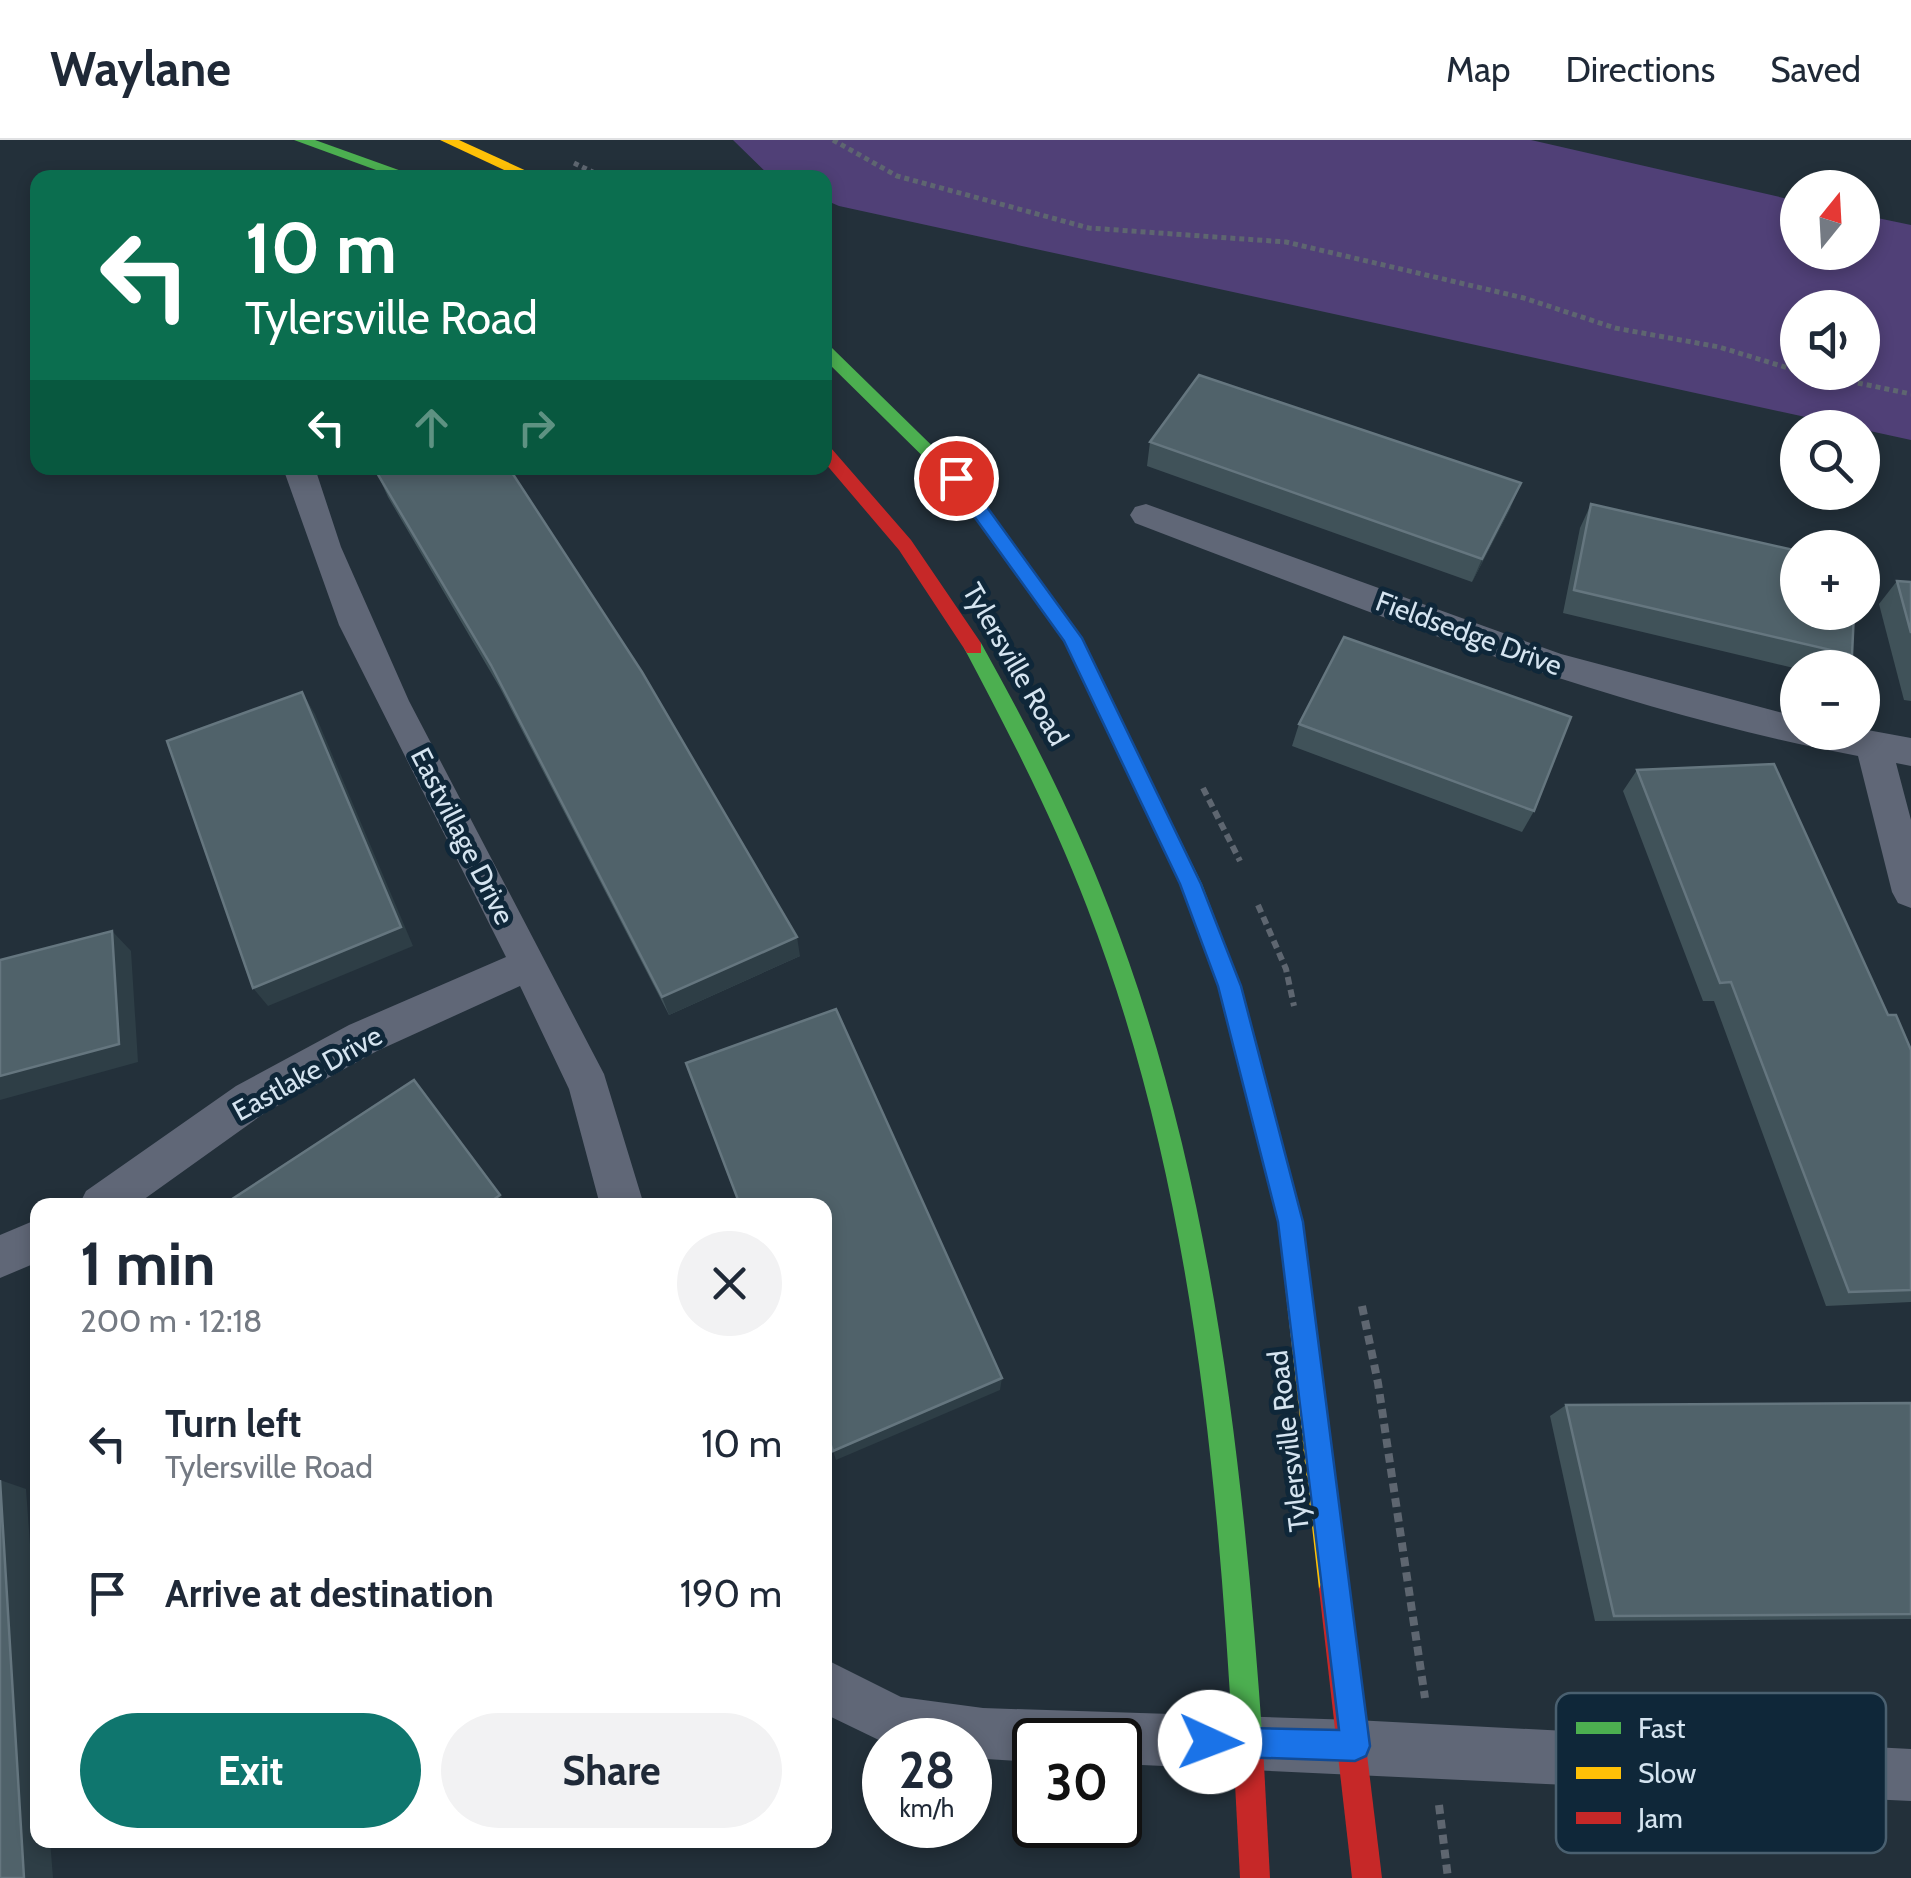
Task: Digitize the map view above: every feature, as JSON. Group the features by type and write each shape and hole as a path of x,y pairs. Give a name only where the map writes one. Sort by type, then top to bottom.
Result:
{"main road":[{"path":"302,140 390,170"},
{"path":"447,140 516,170"},
{"name":"Tylersville Road","path":"832,358 956,478 1072,638 1190,884 1230,986 1290,1222 1355,1746 1367,1878"},
{"name":"Tylersville Road","path":"832,459 882,510 970,636 1053,788 1124,963 1158,1067 1202,1266 1228,1463 1255,1878"}],"street":[{"name":"Eastvillage Drive","path":"301,475 317,531 360,632 585,1078 620,1198"},
{"name":"Fieldsedge Drive","path":"1146,515 1552,664 1686,708 1780,728"},
{"name":"Fieldsedge Drive","path":"1880,748 1911,752"},
{"path":"1875,750 1911,892"},
{"name":"Eastlake Drive","path":"111,1198 251,1099 363,1038 528,965"},
{"path":"0,1257 30,1244"},
{"path":"832,1689 872,1713 967,1732 1556,1756"},
{"path":"1886,1774 1911,1775"}],"path":[{"path":"833,140 896,176 1089,228 1286,242 1524,298 1615,328 1719,347 1780,366"},
{"path":"1880,388 1911,394"}],"shaded area":[{"path":"733,140 1531,140 1780,197 1780,270 1880,270 1880,219 1911,225 1911,440 1880,433 1880,410 1780,411 839,206 832,203 832,170 764,170"}],"building":[{"path":"1199,375 1521,483 1482,559 1150,442"},
{"path":"378,475 514,475 642,672 797,937 662,997 491,665"},
{"path":"1591,504 1780,547 1780,630 1853,630 1852,650 1831,650 1574,590"},
{"path":"1897,581 1911,582 1911,633"},
{"path":"1344,637 1571,717 1534,811 1299,724"},
{"path":"302,692 401,927 253,988 167,741"},
{"path":"1774,764 1888,1015 1896,1015 1911,1050 1911,1290 1849,1292 1731,982 1720,983 1637,770"},
{"path":"112,931 119,1044 0,1076 0,960"},
{"path":"836,1009 1002,1378 833,1451 832,1198 737,1198 686,1063"},
{"path":"414,1080 500,1195 496,1198 234,1198"},
{"path":"1911,1403 1911,1614 1614,1616 1566,1405"},
{"path":"0,1480 24,1878 0,1878"}],"traffic: fast":[{"path":"301,140 390,170"},
{"path":"832,358 956,479 1072,638 1191,884 1230,986 1247,1054"},
{"path":"974,648 1043,777 1099,909 1144,1043 1179,1179 1206,1317 1225,1458 1248,1746"}],"traffic: slow":[{"path":"447,140 516,170"},
{"path":"1247,1054 1290,1222 1333,1589"}],"traffic: jam":[{"path":"832,460 905,545 974,648"},
{"path":"1333,1589 1367,1878"},
{"path":"1248,1746 1255,1878"}],"route":[{"path":"956,478 1072,638 1190,884 1230,986 1290,1222 1355,1746 1210,1742"}]}
